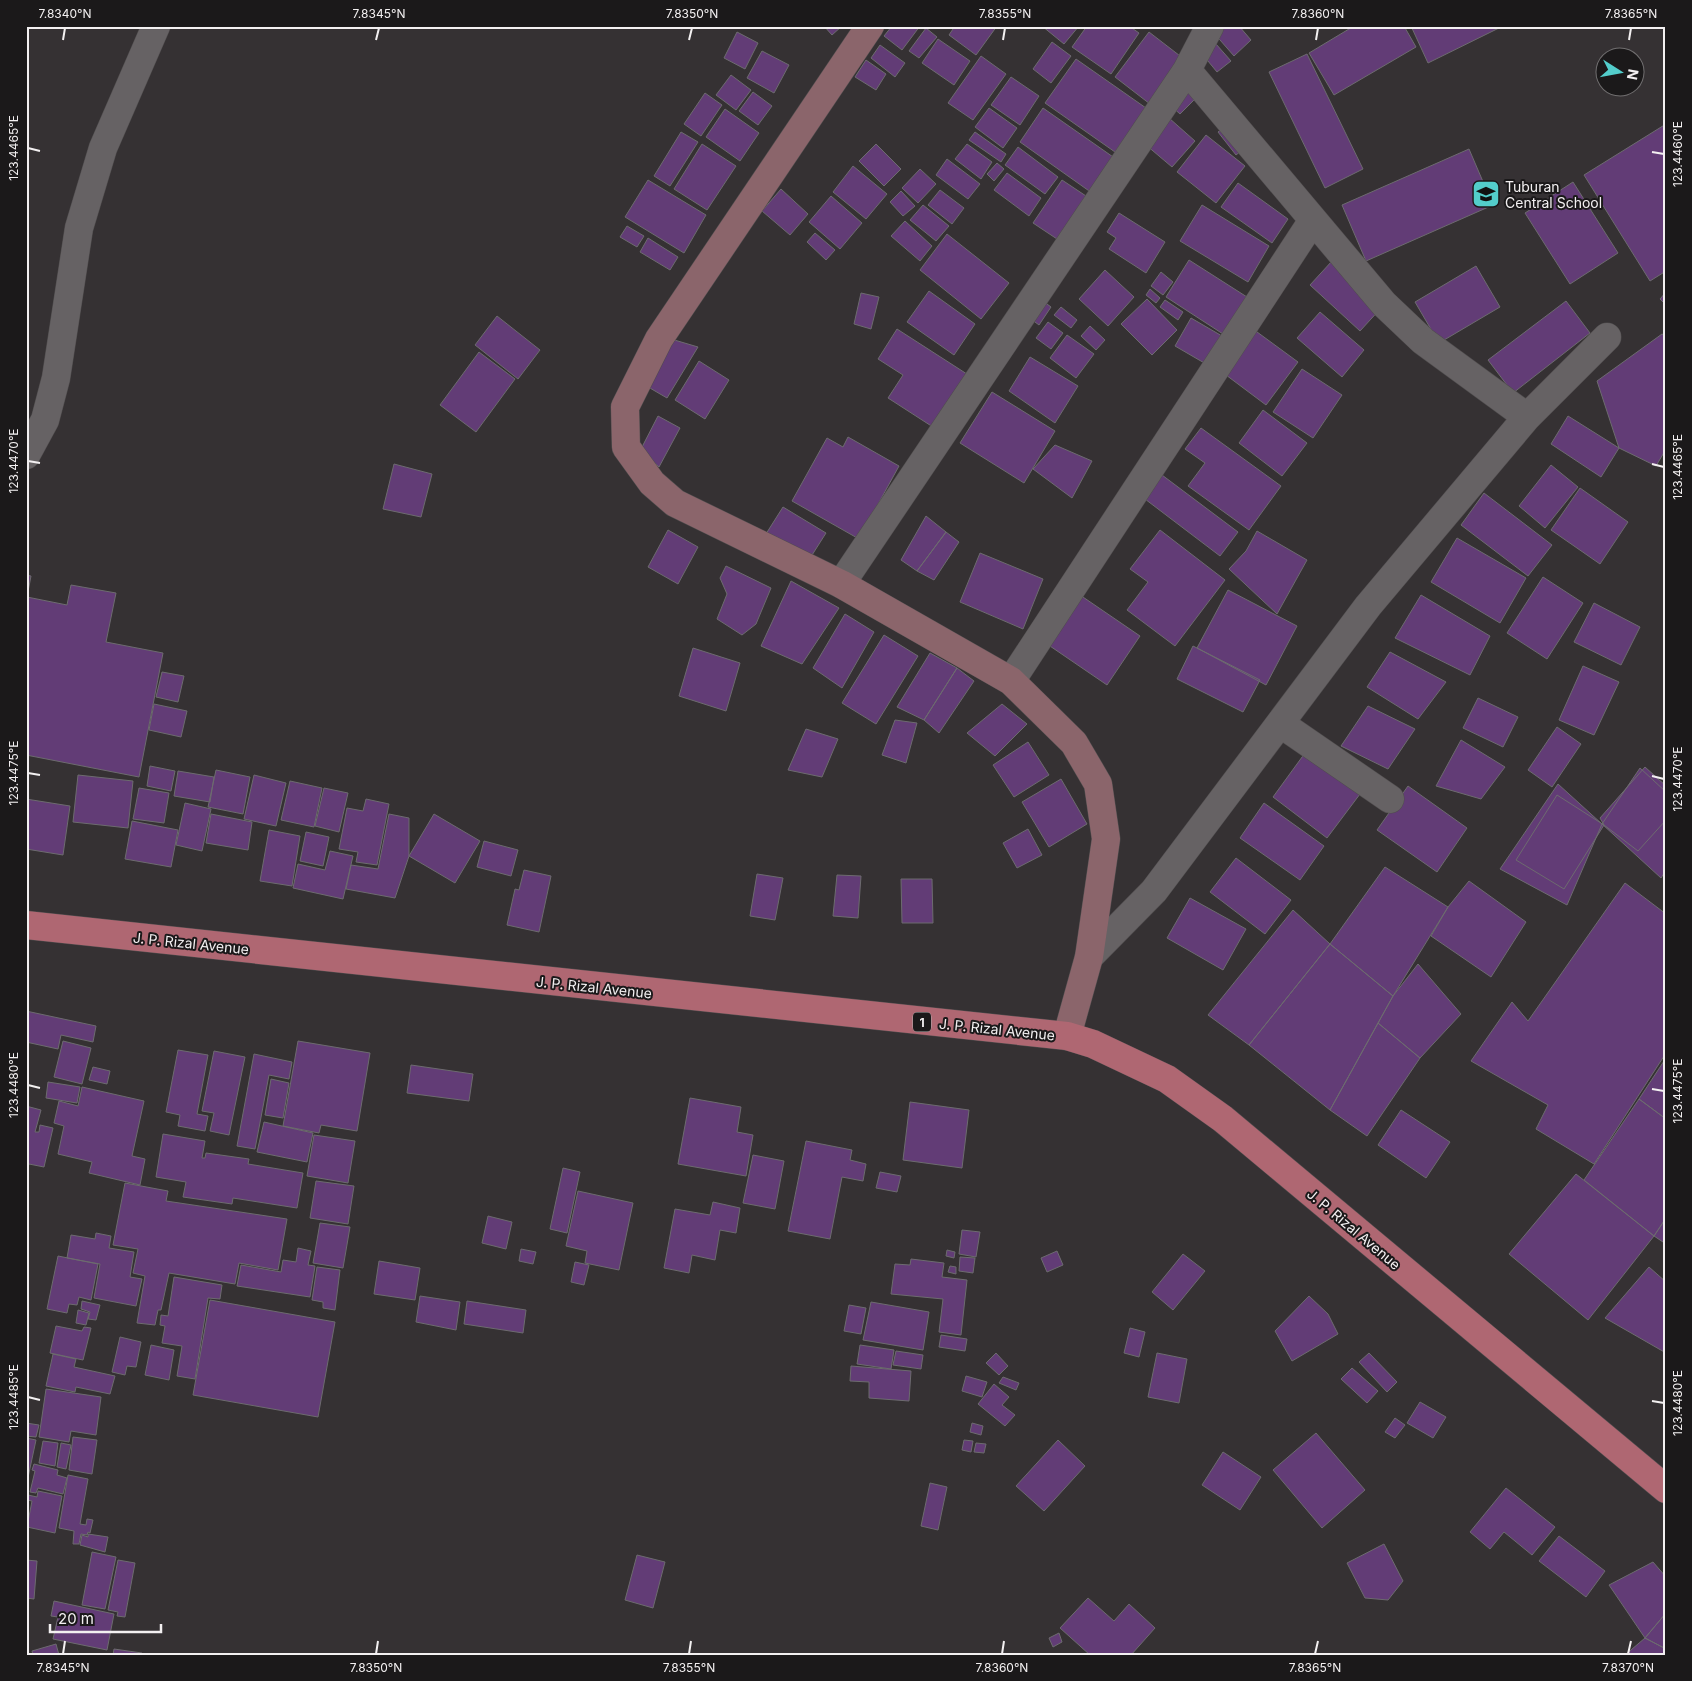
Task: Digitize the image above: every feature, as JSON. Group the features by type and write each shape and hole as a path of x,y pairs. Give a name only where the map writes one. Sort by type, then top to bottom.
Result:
{"main road":[{"name":"J. P. Rizal Avenue","path":"26,926 1068,1036 1093,1044 1168,1080 1223,1119 1666,1489"}],"street":[{"path":"26,455 45,420 56,378 79,228 103,148 156,26"},
{"path":"870,26 659,338 625,408 626,447 652,483 675,503 841,584 1011,680 1074,743 1098,784 1106,839 1089,957 1068,1036"},
{"path":"841,584 1187,70 1210,26"},
{"path":"1187,70 1384,304 1422,341 1527,417"},
{"path":"1011,680 1313,220"},
{"path":"1089,957 1154,891 1368,606 1527,417 1607,337"},
{"path":"1281,724 1390,798"}],"building":[{"path":"824,26 842,26 832,35"},
{"path":"892,26 920,26 902,50 884,36"},
{"path":"955,26 997,26 976,55 949,35"},
{"path":"1042,26 1079,26 1064,44"},
{"path":"1087,26 1129,26 1139,33 1111,74 1072,47"},
{"path":"1219,26 1239,26 1251,40 1234,56 1213,32"},
{"path":"1354,26 1404,26 1416,47 1334,95 1309,53"},
{"path":"1411,26 1503,26 1428,63"},
{"path":"926,28 937,37 919,58 909,51"},
{"path":"737,32 758,43 745,69 724,58"},
{"path":"1149,32 1184,59 1150,104 1115,77"},
{"path":"938,39 970,61 954,85 922,63"},
{"path":"1052,42 1071,56 1051,83 1033,69"},
{"path":"1216,44 1231,61 1217,72 1203,55"},
{"path":"880,45 905,63 895,77 871,58"},
{"path":"762,51 789,65 774,93 747,78"},
{"path":"1307,54 1363,169 1325,188 1269,72"},
{"path":"981,56 1006,74 973,120 948,103"},
{"path":"1076,59 1146,108 1115,152 1045,103"},
{"path":"866,60 886,74 876,90 855,77"},
{"path":"731,75 751,90 736,110 716,95"},
{"path":"1011,77 1039,96 1020,125 991,105"},
{"path":"1187,86 1197,97 1180,114 1169,104"},
{"path":"753,92 772,106 758,125 739,111"},
{"path":"705,93 722,105 701,136 684,124"},
{"path":"989,108 1017,128 1003,148 975,127"},
{"path":"1043,108 1116,159 1092,193 1020,142"},
{"path":"725,109 759,133 740,161 706,137"},
{"path":"1169,118 1195,141 1172,167 1146,145"},
{"path":"1228,124 1246,147 1236,155 1218,132"},
{"path":"1666,124 1666,271 1650,281 1584,175"},
{"path":"681,132 698,142 670,186 654,176"},
{"path":"975,132 1006,154 1001,162 969,140"},
{"path":"1206,135 1245,166 1216,203 1177,172"},
{"path":"702,144 736,166 707,210 674,189"},
{"path":"876,144 901,169 884,186 859,161"},
{"path":"967,144 992,162 981,179 955,159"},
{"path":"1018,147 1058,177 1045,194 1005,165"},
{"path":"1469,149 1493,205 1366,261 1342,205"},
{"path":"947,159 980,184 968,199 936,175"},
{"path":"997,163 1004,169 994,181 987,174"},
{"path":"853,166 887,194 866,219 833,192"},
{"path":"920,169 936,184 918,203 902,188"},
{"path":"1007,173 1041,198 1029,216 994,190"},
{"path":"648,180 706,215 684,253 625,217"},
{"path":"1062,180 1089,198 1060,241 1033,223"},
{"path":"1573,182 1618,253 1570,284 1525,213"},
{"path":"1238,183 1288,219 1272,243 1221,207"},
{"path":"781,189 808,214 790,235 762,211"},
{"path":"940,190 964,208 952,224 928,205"},
{"path":"901,191 915,206 903,216 890,202"},
{"path":"831,196 862,223 840,249 809,222"},
{"path":"923,205 949,226 936,241 910,220"},
{"path":"1202,205 1269,246 1248,282 1180,241"},
{"path":"1119,213 1165,242 1146,273 1109,249 1116,238 1107,232"},
{"path":"905,221 932,246 920,261 891,236"},
{"path":"627,226 644,236 637,247 620,237"},
{"path":"815,233 835,250 826,260 807,242"},
{"path":"947,234 1009,283 981,319 920,270"},
{"path":"648,238 678,257 670,270 640,252"},
{"path":"1189,260 1247,297 1223,334 1166,297"},
{"path":"1332,261 1382,307 1360,331 1310,285"},
{"path":"1476,266 1500,307 1439,343 1415,302"},
{"path":"1105,270 1134,297 1108,326 1079,299"},
{"path":"1161,272 1173,282 1163,295 1151,286"},
{"path":"1150,289 1160,298 1156,303 1146,295"},
{"path":"929,291 975,324 954,355 907,322"},
{"path":"1666,292 1666,305 1660,299"},
{"path":"861,293 879,297 871,329 854,324"},
{"path":"1039,298 1051,307 1039,325 1027,316"},
{"path":"1147,299 1177,330 1152,355 1121,324"},
{"path":"1165,300 1183,312 1178,320 1160,307"},
{"path":"1566,301 1590,333 1513,393 1488,360"},
{"path":"1061,307 1077,320 1071,328 1054,315"},
{"path":"1320,312 1364,350 1342,377 1297,338"},
{"path":"497,316 540,350 518,379 475,345"},
{"path":"1191,318 1222,336 1206,364 1175,346"},
{"path":"1048,322 1063,333 1051,349 1036,338"},
{"path":"1090,326 1105,340 1096,350 1081,336"},
{"path":"897,329 970,376 936,429 888,398 903,375 878,359"},
{"path":"1253,329 1298,362 1266,405 1222,372"},
{"path":"1662,334 1666,336 1666,449 1656,466 1619,448 1597,381"},
{"path":"1067,335 1094,354 1076,378 1050,358"},
{"path":"671,339 698,347 667,398 643,384"},
{"path":"479,352 515,379 476,432 440,405"},
{"path":"1030,357 1078,386 1055,423 1009,391"},
{"path":"699,361 729,380 705,419 675,400"},
{"path":"1302,369 1342,395 1313,438 1273,412"},
{"path":"992,392 1055,431 1024,483 960,443"},
{"path":"1263,410 1307,443 1282,476 1239,443"},
{"path":"658,416 680,428 659,467 641,449"},
{"path":"1568,416 1619,448 1601,477 1551,444"},
{"path":"1201,428 1281,486 1249,530 1188,486 1205,463 1185,449"},
{"path":"848,437 899,466 859,539 792,501 827,438 843,447"},
{"path":"1055,445 1092,461 1072,498 1033,469"},
{"path":"394,464 432,474 421,517 383,509"},
{"path":"1551,465 1578,487 1545,528 1519,506"},
{"path":"1158,472 1238,532 1220,556 1141,496"},
{"path":"1580,488 1628,522 1600,564 1551,530"},
{"path":"1484,493 1552,545 1528,576 1461,525"},
{"path":"783,507 826,533 807,563 764,537"},
{"path":"926,516 946,532 917,571 901,560"},
{"path":"668,530 698,547 678,584 648,567"},
{"path":"1160,530 1225,580 1175,646 1127,610 1148,582 1130,569"},
{"path":"1257,531 1307,560 1277,614 1229,569 1246,551"},
{"path":"946,532 959,542 934,580 917,571"},
{"path":"1457,538 1526,578 1500,623 1431,582"},
{"path":"980,553 1043,579 1023,629 960,602"},
{"path":"726,566 771,588 756,624 742,635 717,619 727,594 720,578"},
{"path":"26,575 31,576 27,597 67,605 71,585 116,593 106,642 163,653 139,777 26,755"},
{"path":"1543,577 1583,603 1547,659 1507,633"},
{"path":"791,581 839,608 802,664 761,646"},
{"path":"1228,590 1297,626 1266,685 1197,648"},
{"path":"1080,595 1140,636 1107,685 1047,644"},
{"path":"1421,595 1490,636 1470,675 1395,638"},
{"path":"1594,603 1640,627 1621,665 1574,642"},
{"path":"845,614 874,632 842,688 813,668"},
{"path":"884,635 918,656 876,724 842,703"},
{"path":"1193,646 1260,680 1243,712 1177,679"},
{"path":"693,648 740,663 726,711 679,696"},
{"path":"1390,652 1446,682 1418,719 1367,687"},
{"path":"930,653 957,668 924,720 897,707"},
{"path":"1583,666 1619,682 1594,735 1559,720"},
{"path":"957,668 974,681 939,733 924,720"},
{"path":"162,672 184,676 178,702 156,697"},
{"path":"1478,698 1518,717 1503,747 1463,728"},
{"path":"154,704 187,711 181,737 149,730"},
{"path":"1002,704 1027,724 995,756 967,733"},
{"path":"1368,706 1415,729 1388,769 1341,746"},
{"path":"895,720 917,723 906,763 882,755"},
{"path":"1557,727 1581,744 1552,787 1528,770"},
{"path":"806,729 838,739 822,777 788,770"},
{"path":"1461,740 1505,767 1481,799 1436,786"},
{"path":"1028,742 1049,775 1014,797 993,765"},
{"path":"1305,753 1360,794 1327,838 1273,797"},
{"path":"150,766 175,771 171,791 147,786"},
{"path":"1645,767 1666,786 1666,820 1638,851 1604,825 1600,818"},
{"path":"1640,768 1666,792 1666,870 1661,878 1602,824"},
{"path":"216,770 250,777 243,814 208,807"},
{"path":"178,771 214,777 210,802 174,796"},
{"path":"78,775 133,781 128,828 73,822"},
{"path":"254,775 286,783 276,826 244,819"},
{"path":"1061,779 1087,824 1049,847 1022,802"},
{"path":"290,781 322,788 314,827 281,820"},
{"path":"1558,784 1602,824 1567,905 1500,869"},
{"path":"1408,786 1467,828 1437,872 1377,830"},
{"path":"139,788 169,793 164,823 133,819"},
{"path":"324,788 348,793 339,832 315,826"},
{"path":"1557,795 1604,825 1564,889 1516,860"},
{"path":"26,799 70,806 63,855 26,849"},
{"path":"366,799 389,804 377,865 356,862 358,852 339,849 347,808 363,811"},
{"path":"185,803 211,809 202,851 176,845"},
{"path":"1264,803 1324,846 1300,880 1240,838"},
{"path":"211,814 252,822 248,850 206,843"},
{"path":"389,814 409,818 409,856 395,898 346,889 351,865 378,869"},
{"path":"434,814 480,841 455,883 409,856"},
{"path":"132,821 178,830 171,867 125,859"},
{"path":"1028,829 1042,855 1017,868 1003,843"},
{"path":"269,830 300,836 292,886 260,881"},
{"path":"306,832 329,837 323,866 300,861"},
{"path":"484,841 518,850 511,876 477,867"},
{"path":"330,851 353,856 343,899 293,888 298,864 325,870"},
{"path":"1236,858 1291,900 1265,934 1210,892"},
{"path":"1385,867 1448,907 1393,996 1330,944"},
{"path":"524,870 551,876 539,932 507,925 515,889 519,890"},
{"path":"757,874 783,878 775,920 750,916"},
{"path":"837,875 861,876 858,918 833,916"},
{"path":"901,879 932,879 933,923 902,923"},
{"path":"1469,881 1526,922 1491,977 1431,936 1448,907"},
{"path":"1625,883 1666,914 1666,1053 1594,1164 1536,1129 1548,1105 1471,1061 1512,1002 1528,1021"},
{"path":"1190,898 1246,929 1223,970 1167,938"},
{"path":"1293,910 1330,944 1249,1045 1208,1015"},
{"path":"1330,944 1393,996 1330,1110 1249,1045"},
{"path":"1418,964 1461,1014 1420,1058 1378,1023 1393,996"},
{"path":"26,1011 96,1026 93,1042 61,1035 58,1049 26,1042"},
{"path":"1378,1023 1420,1058 1367,1136 1330,1110"},
{"path":"63,1041 91,1048 82,1084 54,1077"},
{"path":"298,1041 370,1053 357,1131 321,1125 319,1133 283,1126"},
{"path":"178,1050 208,1055 197,1114 208,1116 205,1131 178,1126 180,1115 166,1112"},
{"path":"214,1051 245,1057 229,1135 210,1131 214,1113 202,1111"},
{"path":"254,1054 292,1062 289,1079 269,1075 255,1149 237,1146"},
{"path":"1666,1058 1666,1119 1639,1099"},
{"path":"411,1065 473,1074 469,1101 407,1093"},
{"path":"93,1067 110,1071 107,1084 89,1080"},
{"path":"271,1079 289,1083 283,1118 265,1115"},
{"path":"48,1082 80,1087 77,1103 46,1098"},
{"path":"82,1087 144,1101 132,1156 145,1159 140,1185 89,1173 92,1162 58,1154 64,1126 54,1123 59,1101 78,1106"},
{"path":"690,1098 741,1107 737,1132 753,1135 746,1176 678,1164"},
{"path":"1639,1099 1666,1119 1666,1218 1654,1236 1584,1180"},
{"path":"910,1102 969,1110 962,1168 903,1160"},
{"path":"26,1106 41,1110 35,1132 39,1132 40,1125 53,1128 44,1167 29,1164 27,1171"},
{"path":"1401,1110 1450,1142 1426,1178 1378,1145"},
{"path":"264,1122 313,1133 307,1162 257,1152"},
{"path":"163,1134 205,1141 202,1158 205,1158 206,1153 249,1159 248,1164 303,1173 297,1208 233,1198 232,1204 183,1197 186,1182 156,1177"},
{"path":"314,1135 355,1141 348,1183 307,1176"},
{"path":"806,1141 852,1150 850,1160 866,1164 863,1181 842,1177 830,1239 788,1231"},
{"path":"753,1155 784,1161 775,1209 743,1203"},
{"path":"563,1168 580,1172 567,1233 550,1229"},
{"path":"880,1172 901,1176 897,1192 876,1188"},
{"path":"1576,1174 1654,1236 1588,1320 1509,1254"},
{"path":"316,1181 354,1186 348,1224 310,1218"},
{"path":"125,1183 168,1191 166,1201 287,1219 278,1270 239,1263 235,1284 169,1273 161,1310 158,1310 155,1325 137,1323 145,1276 133,1273 138,1249 113,1245"},
{"path":"578,1191 633,1203 619,1270 585,1263 587,1251 566,1246"},
{"path":"713,1202 740,1208 736,1233 720,1230 715,1260 692,1255 689,1273 664,1268 675,1209 710,1215"},
{"path":"488,1216 512,1222 506,1249 482,1243"},
{"path":"1666,1218 1666,1244 1654,1236"},
{"path":"320,1223 350,1227 343,1268 313,1263"},
{"path":"962,1230 980,1232 976,1257 959,1254"},
{"path":"96,1233 111,1236 109,1248 134,1252 130,1277 142,1279 136,1306 94,1298 100,1264 67,1258 71,1235 95,1239"},
{"path":"298,1248 311,1251 308,1265 315,1266 310,1297 237,1286 241,1265 281,1272 283,1260 296,1262"},
{"path":"521,1249 536,1252 533,1264 519,1261"},
{"path":"947,1250 955,1252 954,1258 946,1256"},
{"path":"1057,1251 1063,1265 1047,1272 1041,1258"},
{"path":"1183,1254 1205,1271 1173,1310 1152,1292"},
{"path":"58,1256 98,1264 91,1300 79,1297 77,1305 69,1304 67,1313 47,1309"},
{"path":"960,1257 975,1258 973,1273 959,1271"},
{"path":"911,1259 944,1263 942,1277 967,1280 961,1335 939,1332 943,1299 891,1294 895,1264 910,1265"},
{"path":"379,1261 420,1268 415,1300 374,1294"},
{"path":"575,1262 589,1265 584,1285 571,1282"},
{"path":"950,1266 956,1267 956,1274 948,1272"},
{"path":"317,1267 340,1270 335,1310 323,1308 323,1302 312,1300"},
{"path":"1649,1267 1666,1282 1666,1353 1605,1318"},
{"path":"174,1277 222,1285 220,1299 208,1298 195,1379 177,1376 182,1346 162,1343 165,1326 160,1325 161,1315 168,1316"},
{"path":"420,1296 460,1302 456,1330 416,1322"},
{"path":"1309,1296 1328,1314 1338,1334 1292,1361 1275,1331"},
{"path":"210,1300 335,1322 318,1417 193,1395"},
{"path":"82,1301 100,1305 96,1320 88,1319 90,1312 81,1309"},
{"path":"467,1301 526,1310 523,1333 464,1324"},
{"path":"871,1302 929,1312 923,1350 863,1340"},
{"path":"849,1305 866,1308 861,1334 844,1331"},
{"path":"78,1310 89,1313 86,1325 76,1323"},
{"path":"56,1326 82,1331 84,1327 91,1328 83,1360 50,1353"},
{"path":"1130,1328 1145,1332 1139,1357 1124,1353"},
{"path":"941,1335 967,1339 965,1351 939,1347"},
{"path":"120,1337 141,1342 136,1367 127,1366 125,1375 112,1372"},
{"path":"151,1345 174,1350 169,1380 145,1375"},
{"path":"860,1345 894,1350 891,1369 857,1364"},
{"path":"896,1351 923,1355 921,1369 893,1365"},
{"path":"996,1353 1008,1366 999,1375 986,1363"},
{"path":"1157,1353 1187,1359 1179,1403 1148,1397"},
{"path":"1369,1353 1397,1382 1387,1392 1359,1362"},
{"path":"53,1354 76,1359 74,1367 115,1376 110,1394 76,1387 75,1392 46,1386"},
{"path":"851,1366 911,1371 909,1401 869,1398 869,1382 850,1381"},
{"path":"1352,1368 1378,1391 1367,1403 1341,1379"},
{"path":"966,1376 987,1382 982,1397 962,1391"},
{"path":"1003,1377 1019,1383 1016,1390 999,1383"},
{"path":"994,1384 1009,1397 1002,1405 1015,1415 1005,1426 978,1404"},
{"path":"46,1389 101,1397 96,1435 71,1431 69,1442 39,1437"},
{"path":"1420,1402 1446,1417 1433,1438 1407,1423"},
{"path":"1395,1418 1405,1425 1395,1438 1385,1432"},
{"path":"26,1423 39,1425 36,1437 26,1436"},
{"path":"972,1423 983,1426 981,1435 970,1432"},
{"path":"1316,1433 1365,1490 1322,1528 1273,1470"},
{"path":"73,1437 97,1440 92,1474 69,1470"},
{"path":"26,1438 36,1440 26,1487"},
{"path":"964,1440 973,1441 971,1452 962,1450"},
{"path":"1058,1440 1085,1466 1044,1511 1016,1486"},
{"path":"43,1441 58,1443 55,1466 39,1463"},
{"path":"61,1443 71,1445 66,1469 57,1467"},
{"path":"976,1443 986,1444 984,1453 974,1452"},
{"path":"1223,1452 1261,1477 1240,1510 1202,1485"},
{"path":"34,1464 58,1470 57,1475 67,1478 63,1494 38,1488 36,1493 30,1492 35,1471 32,1470"},
{"path":"68,1475 88,1479 80,1524 86,1525 87,1519 93,1520 90,1533 88,1532 87,1535 81,1534 79,1544 73,1544 74,1531 59,1528"},
{"path":"930,1483 947,1487 938,1530 921,1526"},
{"path":"1506,1488 1555,1527 1532,1555 1504,1532 1490,1549 1470,1532"},
{"path":"38,1491 62,1496 55,1533 27,1527 32,1501 27,1500 28,1495 37,1497"},
{"path":"88,1534 108,1537 105,1552 80,1545 82,1535 88,1537"},
{"path":"1559,1536 1605,1571 1586,1597 1539,1561"},
{"path":"1384,1544 1403,1581 1388,1600 1365,1598 1347,1563"},
{"path":"92,1552 116,1557 105,1609 82,1605"},
{"path":"637,1555 665,1562 653,1608 625,1600"},
{"path":"26,1560 37,1561 34,1599 26,1598"},
{"path":"118,1560 135,1563 125,1617 117,1616 118,1612 108,1610"},
{"path":"1653,1562 1666,1577 1666,1613 1645,1638 1609,1585"},
{"path":"1088,1598 1114,1621 1129,1604 1155,1628 1131,1655 1090,1655 1060,1628"},
{"path":"54,1601 114,1614 107,1650 53,1639 58,1617 51,1616"},
{"path":"1666,1613 1666,1649 1645,1638"},
{"path":"1059,1633 1062,1642 1053,1647 1049,1638"},
{"path":"1645,1638 1666,1649 1666,1655 1625,1655"},
{"path":"56,1644 59,1655 33,1655 32,1651"},
{"path":"114,1649 142,1653 142,1655 113,1655"}],"place":[{"name":"Tuburan Central School","path":"1486,194"}]}
